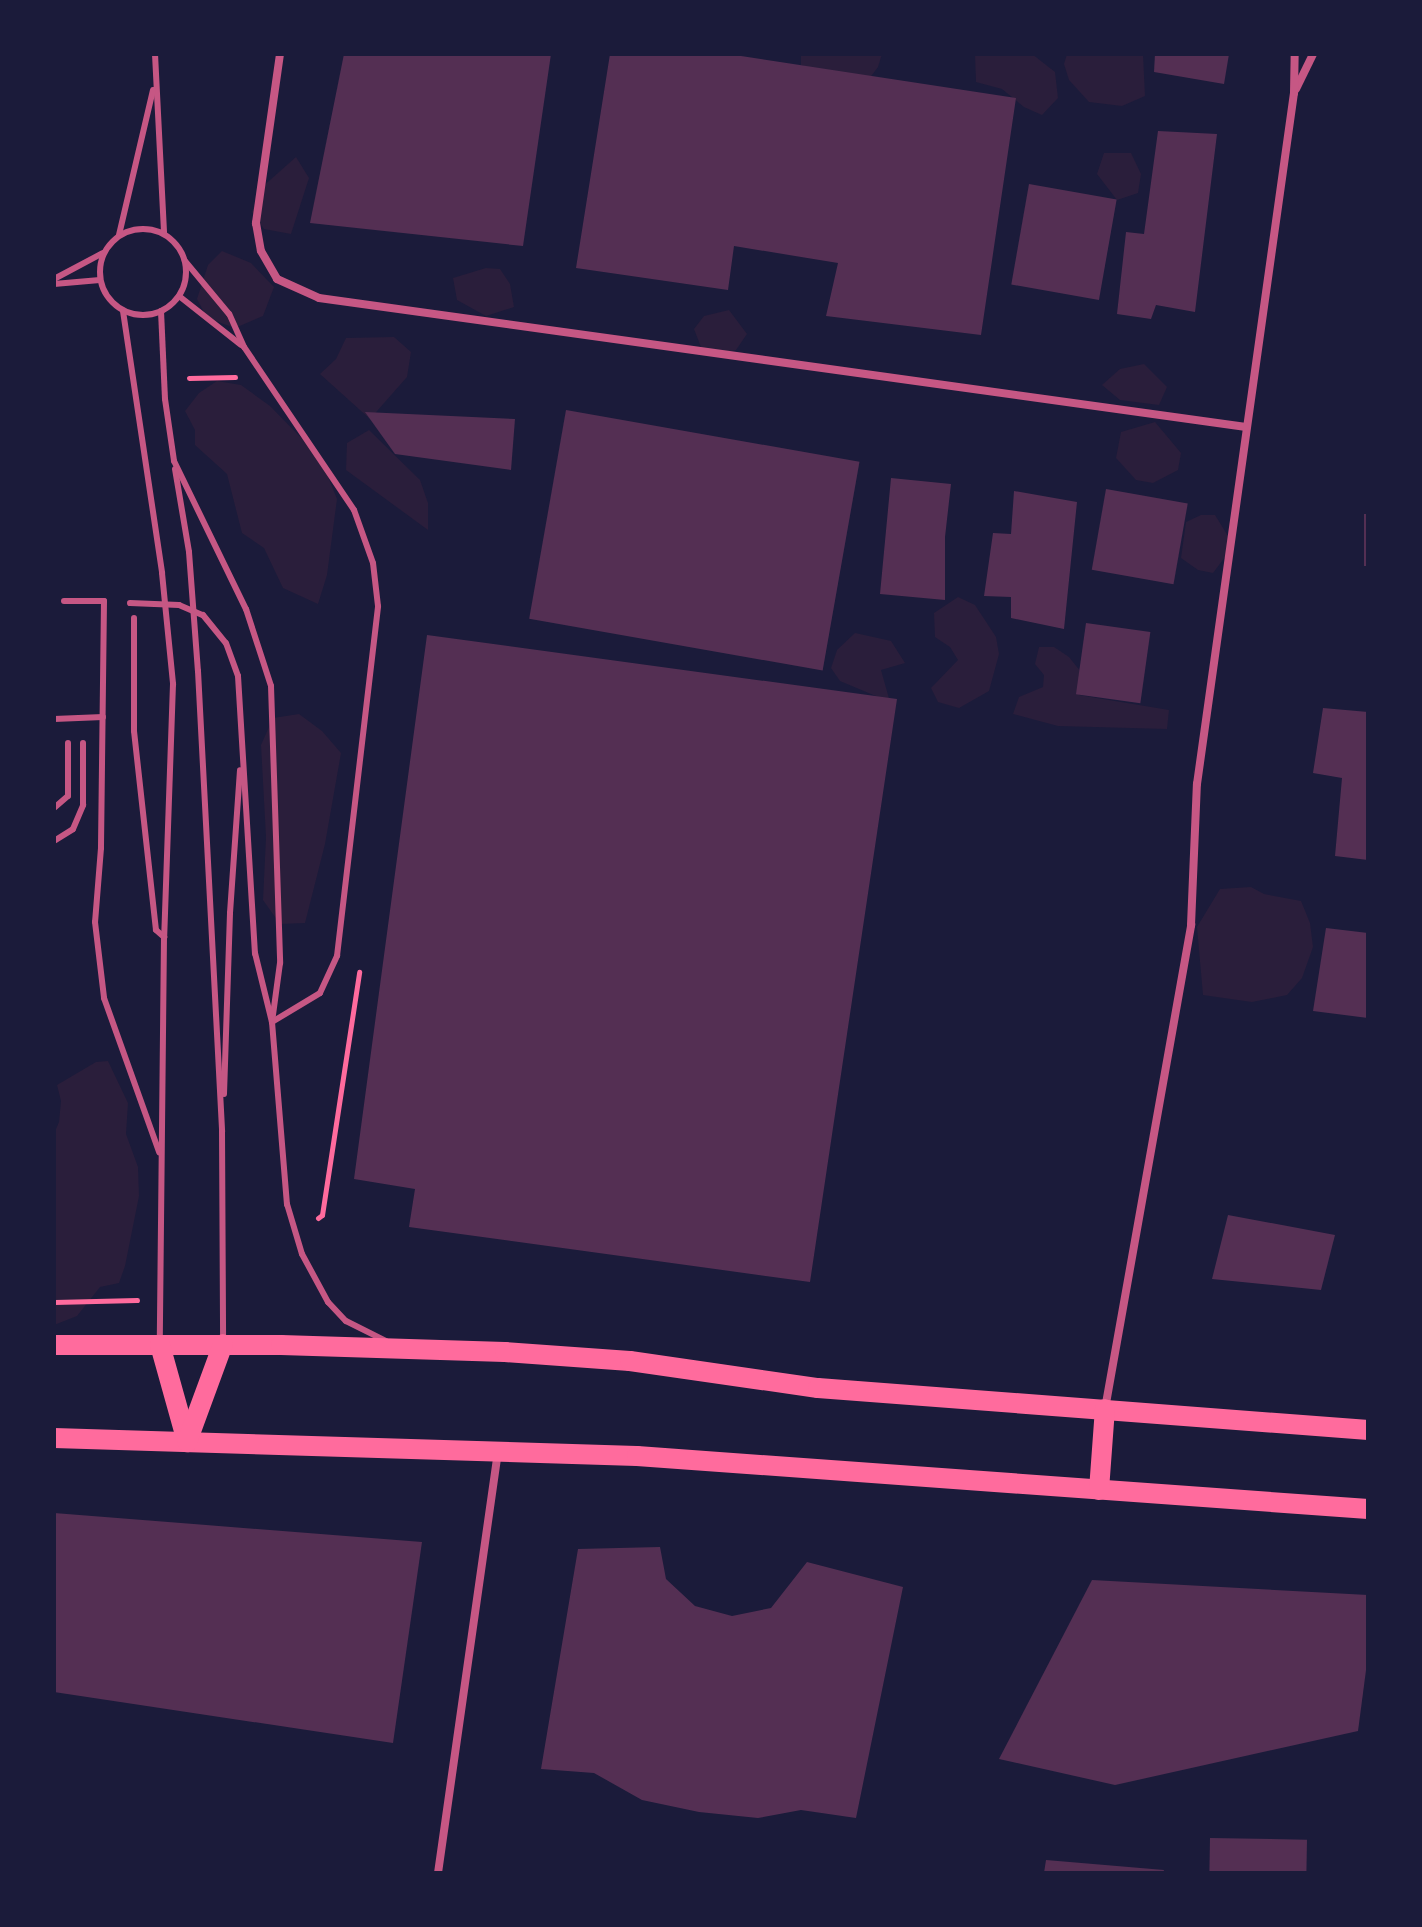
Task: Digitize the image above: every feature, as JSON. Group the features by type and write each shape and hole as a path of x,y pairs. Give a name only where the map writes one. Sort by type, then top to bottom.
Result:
{"main road":[{"path":"54,1345 223,1344 403,1349 630,1361 818,1388 1368,1430"},
{"path":"187,1442 223,1344"},
{"path":"160,1345 187,1442"},
{"path":"1099,1490 1105,1409"},
{"path":"54,1438 498,1451 789,1465 1368,1509"}],"street":[{"path":"280,54 256,223 261,251 277,279 319,298 1246,427"},
{"path":"1105,1409 1191,925 1197,784 1294,93 1295,54"},
{"path":"1294,93 1313,54"},
{"path":"438,1873 492,1515 498,1451"}],"lane":[{"path":"155,54 164,234"},
{"path":"54,281 103,253 119,235 155,83"},
{"path":"119,235 141,229 164,234 173,241 185,261 229,314 244,347 354,510 373,563 378,606 337,956 320,993 272,1022"},
{"path":"103,253 100,280 104,293 123,311 136,315 161,311 179,296 184,285 185,261"},
{"path":"54,281 100,280"},
{"path":"179,296 244,347"},
{"path":"123,311 162,573 173,684 164,937 160,1345"},
{"path":"161,311 165,399 189,552 198,671 222,1131 223,1344"},
{"path":"174,461 246,609 271,686 280,950 272,1022"},
{"path":"64,601 104,601 101,848 95,922 104,998 160,1155"},
{"path":"130,603 179,605 203,615 226,643 238,676 255,953 272,1022 286,1192 296,1237 328,1302 346,1321 403,1349"},
{"path":"134,618 134,731 156,930 164,937"},
{"path":"54,719 103,717"},
{"path":"54,808 68,796 68,743"},
{"path":"54,841 73,829 83,805 83,743"},
{"path":"222,1131 230,913 241,750"}],"path":[{"path":"188,378 235,377"},
{"path":"296,1237 322,1215 360,966"},
{"path":"54,1302 159,1299"}],"shaded area":[{"path":"801,54 882,54 878,67 866,83 801,65"},
{"path":"975,54 1032,54 1055,72 1058,98 1042,115 1024,107 1002,89 976,82"},
{"path":"1067,54 1143,54 1145,96 1122,106 1089,102 1069,80 1064,64"},
{"path":"1104,153 1131,153 1141,174 1138,193 1117,200 1097,174"},
{"path":"296,157 309,178 291,234 264,229 252,212 260,189"},
{"path":"222,251 251,263 274,287 263,316 235,328 207,318 197,299 208,265"},
{"path":"486,268 500,269 510,284 514,307 486,316 457,300 453,278"},
{"path":"729,310 747,334 736,350 704,355 694,329 704,316"},
{"path":"394,337 411,352 407,377 370,419 320,374 336,359 346,338"},
{"path":"1144,364 1167,387 1159,405 1120,400 1102,385 1120,369"},
{"path":"217,381 241,385 270,406 320,457 337,499 327,575 318,604 283,588 264,548 242,533 227,474 195,445 195,430 185,411 199,393"},
{"path":"1155,422 1181,453 1178,470 1153,483 1136,480 1116,458 1121,432"},
{"path":"369,430 420,480 428,503 428,530 346,470 347,443"},
{"path":"1201,515 1215,515 1228,536 1228,553 1213,573 1198,570 1181,558 1186,522"},
{"path":"958,597 975,605 996,637 999,654 989,691 959,708 938,702 931,688 958,660 950,647 935,637 934,613"},
{"path":"855,633 891,641 905,663 881,670 890,702 840,681 831,668 837,650"},
{"path":"1039,647 1054,647 1069,657 1081,672 1079,695 1169,710 1167,729 1058,726 1013,714 1019,697 1043,687 1044,675 1035,664"},
{"path":"299,714 322,731 341,753 325,844 305,923 280,924 263,900 266,837 261,745 273,718"},
{"path":"1251,887 1264,894 1301,901 1310,923 1313,947 1302,978 1287,995 1252,1002 1203,995 1197,927 1220,889"},
{"path":"108,1061 128,1103 126,1134 138,1167 139,1196 125,1266 119,1283 100,1287 77,1316 54,1325 54,1134 59,1122 61,1101 57,1085 96,1062"}],"building":[{"path":"344,54 551,54 523,246 310,223"},
{"path":"610,54 728,54 1016,98 981,335 826,316 838,263 734,246 728,290 576,268"},
{"path":"1155,54 1229,54 1224,84 1154,72"},
{"path":"1158,131 1217,134 1195,312 1156,305 1151,319 1117,314 1126,232 1144,234"},
{"path":"1029,184 1117,199 1099,300 1011,284"},
{"path":"566,410 859,462 823,671 529,619"},
{"path":"365,412 515,419 511,470 395,454"},
{"path":"891,478 951,484 945,537 945,600 880,594"},
{"path":"1106,489 1188,503 1173,584 1092,570"},
{"path":"1014,491 1077,502 1064,629 1011,618 1011,597 984,596 993,533 1011,534"},
{"path":"1364,514 1368,514 1368,566 1364,566"},
{"path":"1086,623 1150,632 1140,703 1076,694"},
{"path":"427,635 897,699 810,1282 409,1227 415,1189 354,1179"},
{"path":"1323,708 1368,712 1368,860 1335,856 1342,778 1313,773"},
{"path":"1326,928 1368,933 1368,1018 1313,1011"},
{"path":"1228,1215 1335,1235 1321,1290 1212,1279"},
{"path":"54,1513 422,1542 393,1743 54,1692"},
{"path":"660,1547 666,1579 695,1606 732,1616 771,1608 807,1562 903,1587 856,1818 801,1810 758,1818 699,1812 642,1800 594,1773 541,1769 578,1549"},
{"path":"1092,1580 1368,1595 1368,1655 1358,1731 1115,1785 999,1759"},
{"path":"1210,1838 1307,1840 1306,1873 1209,1873"},
{"path":"1046,1860 1164,1870 1163,1873 1044,1873"}]}
